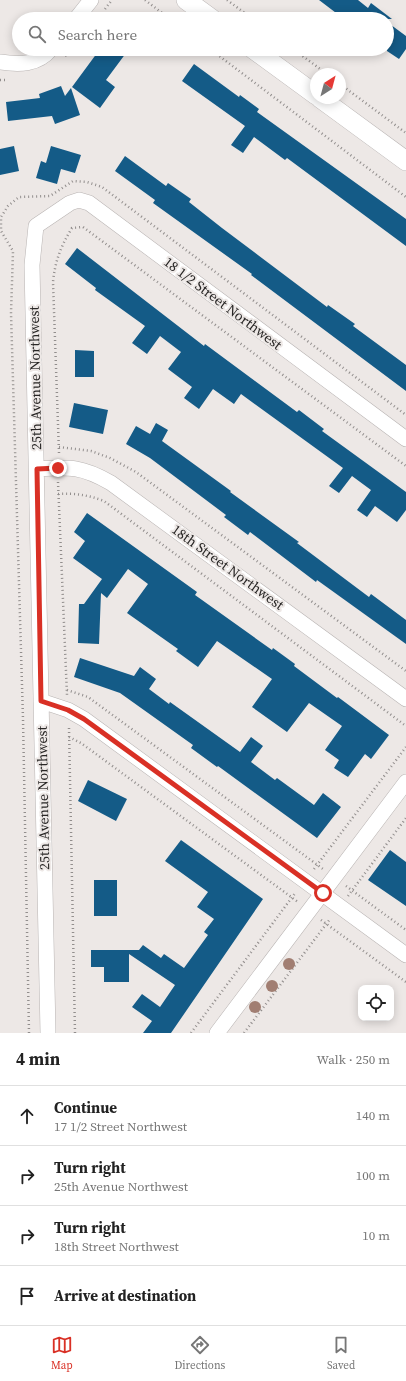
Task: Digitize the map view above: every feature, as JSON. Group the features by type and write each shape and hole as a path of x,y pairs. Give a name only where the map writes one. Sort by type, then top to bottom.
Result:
{"main road":[{"path":"186,0 202,12"},
{"path":"263,56 310,91"},
{"path":"328,104 406,161"}],"street":[{"path":"82,12 91,0"},
{"path":"0,62 14,65 35,62 43,56"},
{"name":"18 1/2 Street Northwest","path":"36,226 70,203 79,200 89,203 406,439"},
{"name":"25th Avenue Northwest","path":"36,226 32,265 48,1033"},
{"name":"18th Street Northwest","path":"37,469 73,467 92,472 110,482 406,699"},
{"path":"41,701 68,710 84,719 406,955"},
{"path":"217,1033 406,782"}],"path":[{"path":"145,0 161,12"},
{"path":"227,0 243,12"},
{"path":"219,56 406,197"},
{"path":"303,56 319,68"},
{"path":"346,88 406,133"},
{"path":"8,206 2,217 1,231 13,250 11,313 23,711 30,1033"},
{"path":"406,466 83,227 72,228 62,244 55,262 52,282 59,447 91,451 110,458 136,472 406,671"},
{"path":"406,726 104,501 88,495 75,493 58,494 67,690 88,698 317,865 406,747"},
{"path":"75,1033 69,737 88,748 292,897 191,1033"},
{"path":"406,818 352,891 406,930"},
{"path":"244,1033 326,923 406,982"}],"building":[{"path":"319,0 358,0 368,8 371,3 383,12 335,12"},
{"path":"394,27 406,36 406,49 399,59 394,56"},
{"path":"95,56 124,56 106,80 115,87 100,108 72,87"},
{"path":"194,64 239,97 240,95 259,109 257,112 406,219 406,246 287,158 285,160 254,137 243,153 231,145 245,126 182,81"},
{"path":"61,86 65,96 71,88 80,115 55,124 52,116 8,121 6,102 40,98 39,94"},
{"path":"14,146 19,171 0,175 0,149"},
{"path":"51,146 81,155 75,173 61,169 57,184 36,178 41,161 46,163"},
{"path":"125,156 166,186 168,183 191,199 189,202 222,228 327,307 328,305 355,324 353,326 406,365 406,391 251,275 252,274 153,203 155,200 115,171"},
{"path":"77,248 204,346 205,344 297,412 299,410 324,429 322,431 406,492 406,510 397,522 375,506 367,517 357,510 371,490 352,476 339,493 329,486 343,468 241,394 234,404 213,389 199,409 184,398 192,387 168,369 181,352 160,336 147,354 132,343 145,326 95,290 96,288 65,264"},
{"path":"75,350 94,351 94,377 75,377"},
{"path":"74,403 108,410 103,434 69,427"},
{"path":"156,423 168,430 162,441 299,542 297,543 369,597 371,594 406,620 406,644 317,580 316,582 250,532 248,535 224,517 226,515 150,458 126,444 136,426 150,434"},
{"path":"87,513 197,592 195,595 272,650 273,648 295,664 294,666 389,735 371,759 365,754 348,777 334,768 339,760 325,750 342,726 309,703 287,732 252,707 272,679 217,641 198,667 176,651 178,649 127,613 148,584 128,569 107,598 101,593 99,644 78,643 79,604 84,604 102,579 73,558 85,541 74,532"},
{"path":"80,658 134,676 140,667 156,679 149,689 169,704 170,702 240,752 251,737 263,746 251,762 275,780 277,778 314,805 323,793 341,807 317,838 191,748 193,745 120,693 74,677"},
{"path":"88,780 127,799 116,821 78,801"},
{"path":"181,840 263,899 171,1033 143,1033 152,1021 132,1007 142,994 160,1007 175,985 129,954 129,982 104,982 104,967 91,967 91,950 139,950 143,945 161,958 164,954 184,968 208,935 204,932 214,919 197,907 208,892 165,861"},
{"path":"390,850 406,862 406,906 368,880"},
{"path":"94,880 117,880 117,916 94,916"}],"route":[{"path":"58,468 37,469 41,701 71,711 84,719 323,893"}]}
